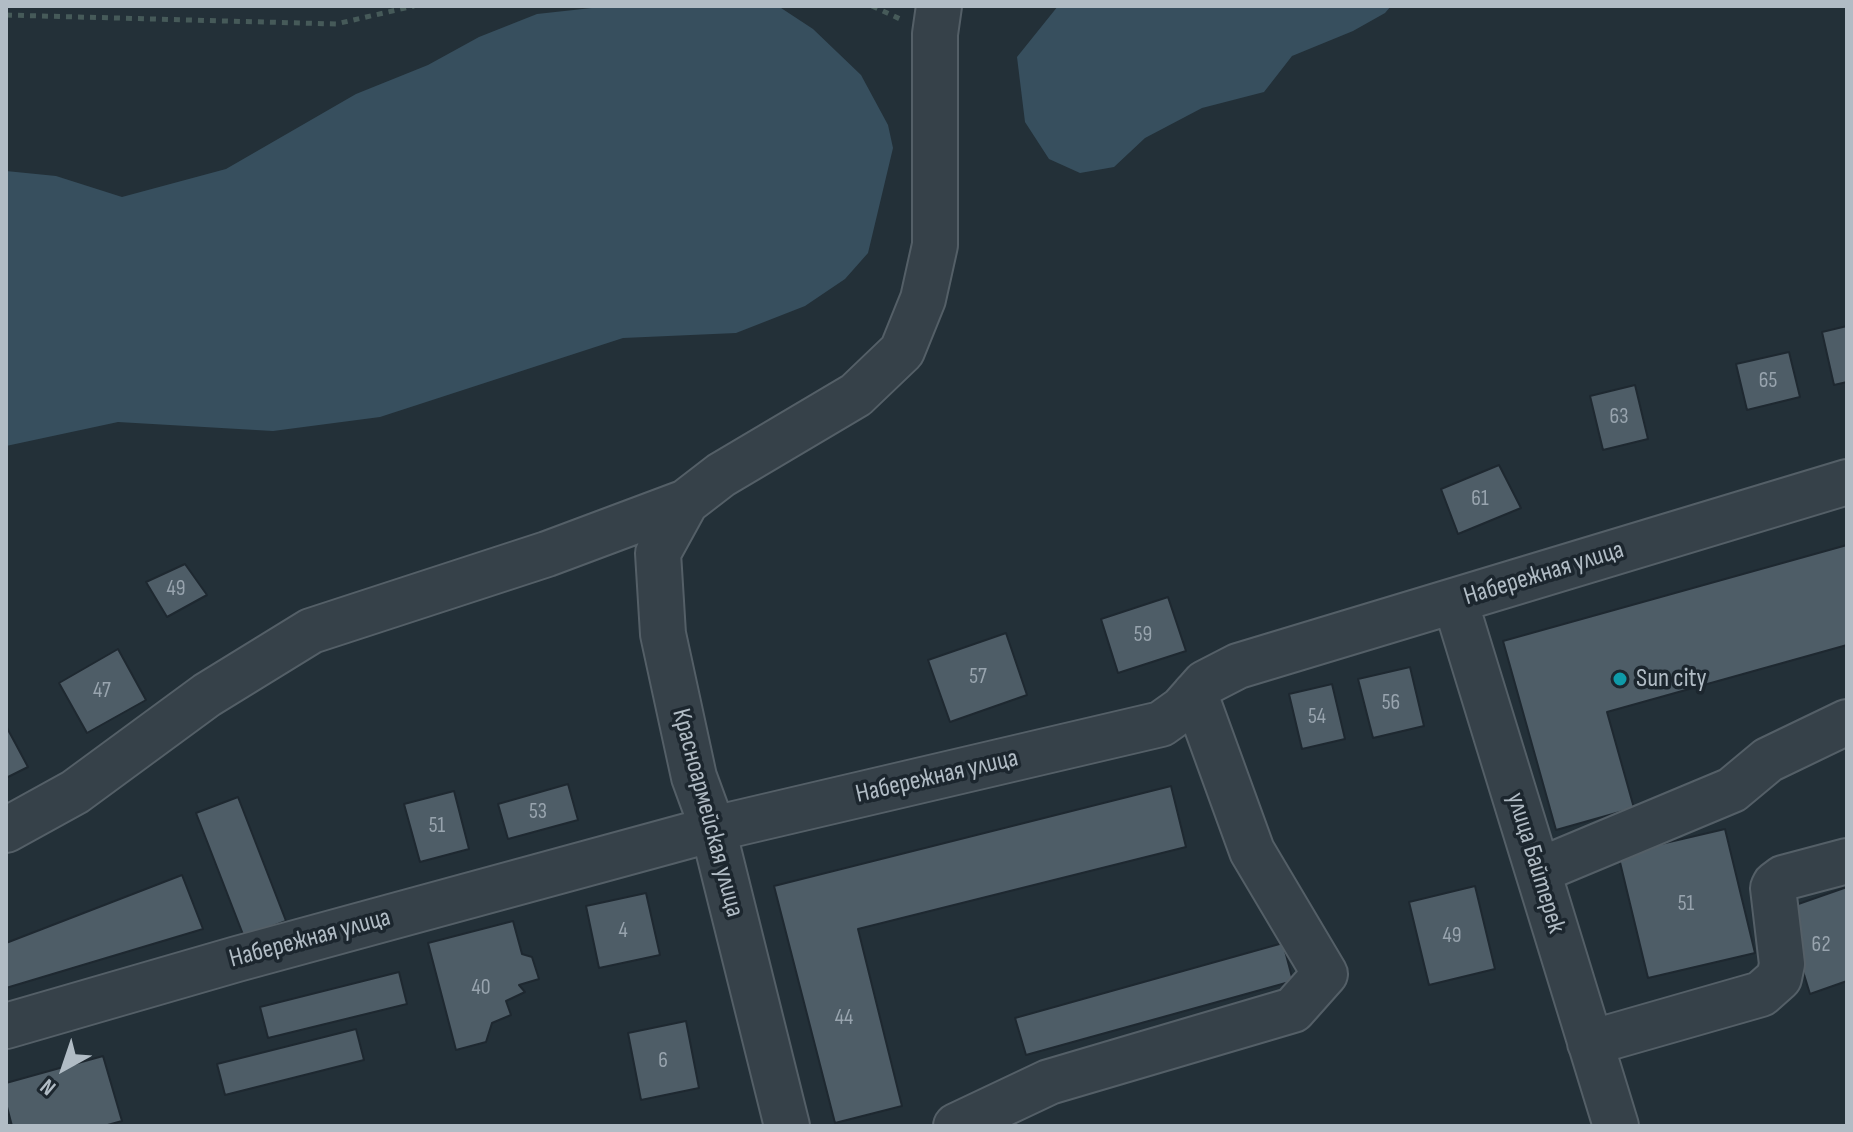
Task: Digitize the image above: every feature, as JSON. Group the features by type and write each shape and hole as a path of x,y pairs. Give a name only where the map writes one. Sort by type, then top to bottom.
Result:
{"street":[{"path":"6,830 75,792 207,695 311,631 547,554 686,502 721,475 856,395 902,351 923,299 935,245 935,34 939,6"},
{"name":"Набережная улица","path":"6,1026 237,959 713,829 1161,724 1182,709 1205,683 1238,666 1847,482"},
{"name":"Красноармейская улица","path":"686,502 658,553 663,634 694,777 713,829 787,1126"},
{"name":"улица Байтерек","path":"1455,601 1616,1126"},
{"path":"956,1126 1049,1082 1293,1010 1325,974 1252,851 1195,694"},
{"path":"1538,871 1732,790 1768,760 1847,722"},
{"path":"1590,1043 1761,994 1779,978 1782,964 1775,884 1783,878 1847,861"}],"path":[{"path":"6,15 336,24 414,6"}],"water":[{"path":"610,6 778,6 813,29 861,75 888,125 893,148 868,253 845,279 805,306 736,333 623,338 380,417 273,431 118,422 6,446 6,171 56,176 122,197 226,169 356,94 428,65 479,37 537,14"},
{"path":"1058,6 1391,6 1385,13 1353,31 1292,56 1264,92 1202,108 1145,138 1114,167 1080,173 1049,159 1025,122 1017,57"}],"building":[{"path":"1847,326 1847,382 1834,385 1822,332"},
{"path":"1789,352 1800,397 1747,410 1736,364"},
{"path":"1635,385 1648,439 1603,450 1590,396"},
{"path":"1499,465 1521,508 1458,534 1441,489"},
{"name":"Sun city","path":"1847,545 1847,645 1607,712 1634,808 1556,830 1503,641"},
{"path":"185,564 207,595 167,617 146,582"},
{"path":"1168,597 1186,651 1118,673 1101,619"},
{"path":"1006,633 1027,695 950,722 928,660"},
{"path":"118,649 146,700 87,733 59,683"},
{"path":"1410,667 1424,726 1373,738 1358,679"},
{"path":"1332,684 1345,739 1302,749 1289,694"},
{"path":"6,726 28,767 6,778"},
{"path":"568,784 578,820 508,839 498,804"},
{"path":"1171,786 1186,847 858,929 902,1106 835,1123 774,886"},
{"path":"454,791 469,849 420,862 404,804"},
{"path":"238,797 286,921 244,937 196,813"},
{"path":"1725,829 1755,953 1648,978 1618,854"},
{"path":"182,875 203,929 6,988 6,943"},
{"path":"1475,886 1495,969 1429,985 1409,902"},
{"path":"1847,887 1847,981 1810,994 1784,909"},
{"path":"646,893 660,955 599,968 586,906"},
{"path":"513,921 522,954 532,957 539,979 519,985 525,992 506,1001 511,1015 492,1023 486,1042 456,1050 428,943"},
{"path":"1283,943 1293,981 1026,1055 1015,1018"},
{"path":"399,972 407,1004 268,1038 260,1007"},
{"path":"686,1021 699,1088 641,1100 628,1033"},
{"path":"356,1029 364,1060 225,1095 217,1064"},
{"path":"103,1056 122,1121 104,1126 12,1126 6,1103 6,1083"}],"place":[{"name":"Sun city","path":"1620,679"}]}
